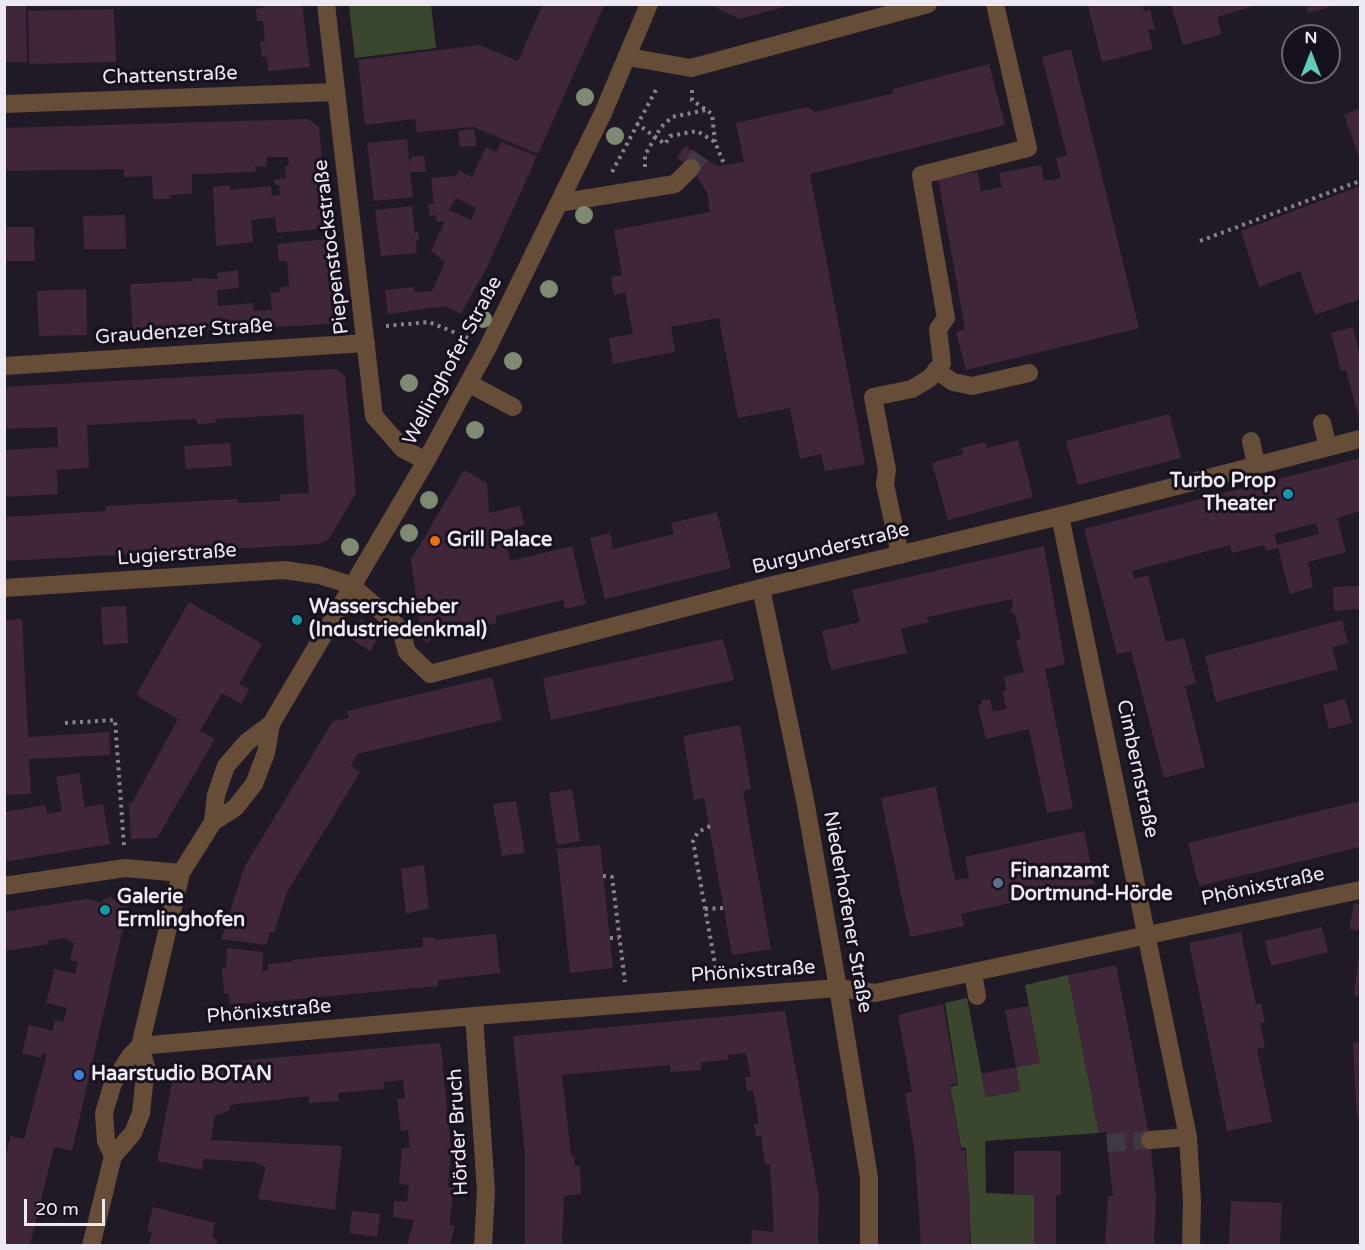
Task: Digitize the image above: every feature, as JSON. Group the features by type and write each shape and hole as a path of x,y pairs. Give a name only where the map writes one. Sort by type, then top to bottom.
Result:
{"street":[{"name":"Piepenstockstraße","path":"326,4 375,416 403,449 426,461"},
{"name":"Wellinghofer Straße","path":"91,1245 113,1156 132,1133 141,1113 146,1066 140,1046 181,873 213,822 235,808 254,784 266,753 271,724 426,461 468,383 560,203 628,57 649,4"},
{"path":"628,57 691,68 928,4"},
{"path":"900,555 885,484 887,470 873,397 912,389 930,378 942,363 938,329 946,318 921,175 1028,148 995,4"},
{"name":"Chattenstraße","path":"4,104 336,93"},
{"path":"560,203 675,184 691,168"},
{"name":"Graudenzer Straße","path":"4,366 365,335"},
{"path":"936,370 953,382 972,386 1029,373"},
{"path":"468,383 513,407"},
{"path":"1322,423 1328,447"},
{"name":"Burgunderstraße","path":"351,585 401,630 407,652 430,674 761,588 1060,516 1360,439"},
{"path":"1251,441 1256,464"},
{"name":"Cimbernstraße","path":"1060,516 1148,934 1188,1137 1192,1201 1191,1245"},
{"name":"Lugierstraße","path":"4,588 284,570 319,574 351,585"},
{"name":"Niederhofener Straße","path":"761,588 805,800 838,988 869,1178 869,1245"},
{"name":"Wellinghofer Straße","path":"213,822 216,795 226,766 247,742 271,724"},
{"path":"4,886 125,868 181,873"},
{"name":"Phönixstraße","path":"140,1046 474,1016 838,988 875,993 1360,890"},
{"path":"973,973 977,996"},
{"name":"Hörder Bruch","path":"474,1016 486,1191 483,1245"},
{"name":"Wellinghofer Straße","path":"113,1156 106,1141 104,1113 113,1083 130,1056 140,1046"},
{"path":"1150,1140 1188,1137"}],"path":[{"path":"691,68 693,100 712,114 716,142 724,164"},
{"path":"601,197 636,123 660,81"},
{"path":"654,136 672,117 706,110"},
{"path":"636,123 665,144 670,136 697,131 716,142"},
{"path":"1200,241 1360,181"},
{"path":"365,335 429,322 444,328"},
{"path":"65,723 115,720 125,868"},
{"path":"710,826 698,832 693,841 721,997"},
{"path":"603,876 612,877 627,1004"},
{"path":"705,909 724,908"},
{"path":"610,938 619,938"}],"green space":[{"path":"349,5 431,5 436,48 355,58"},
{"path":"1068,975 1099,1133 985,1141 986,1193 1034,1195 1034,1245 971,1245 966,1148 961,1147 950,1087 958,1085 945,1003 967,998 986,1097 1020,1091 1016,1067 1040,1063 1025,985"}],"building":[{"path":"4,4 26,4 27,62 5,62"},
{"path":"263,4 302,4 310,67 268,71 267,57 262,57 260,42 265,41 263,21 257,21 256,9 263,8"},
{"path":"543,4 605,4 538,154 474,127 417,132 415,119 365,125 358,60 480,45 518,61"},
{"path":"708,4 791,4 791,5 740,19"},
{"path":"1142,4 1144,11 1150,10 1155,29 1148,30 1153,49 1102,62 1088,6"},
{"path":"1306,4 1329,4 1330,7 1308,13"},
{"path":"1171,5 1257,5 1217,17 1222,34 1183,45"},
{"path":"114,9 116,62 29,64 28,11"},
{"path":"1071,49 1139,328 966,370 956,332 965,329 938,178 977,172 981,191 1002,187 999,173 1041,165 1044,181 1061,178 1056,158 1067,155 1042,57"},
{"path":"989,64 1005,125 810,174 865,464 825,471 821,454 800,459 790,408 738,418 719,318 671,327 675,352 613,364 609,338 633,334 625,292 614,295 611,277 622,275 614,230 710,212 707,192 691,168 677,158 685,146 717,166 744,162 736,123 807,107 815,112 894,93 893,89"},
{"path":"1360,108 1360,160 1344,115"},
{"path":"308,119 319,127 328,228 277,233 275,217 251,220 253,242 216,246 213,187 230,185 230,190 271,186 272,196 280,195 279,185 275,185 274,180 286,178 285,166 289,165 288,157 267,157 266,166 255,167 256,172 192,174 192,194 169,195 171,199 153,199 152,176 124,177 124,169 5,171 5,128"},
{"path":"474,129 477,146 460,147 458,131"},
{"path":"407,139 409,162 412,157 424,156 426,172 410,172 413,197 374,201 367,143"},
{"path":"501,142 537,156 488,265 461,314 445,306 388,314 385,290 414,287 414,292 432,291 445,262 431,251 445,221 437,222 436,215 430,216 428,204 434,203 431,178 456,176 459,171 472,177 486,147 496,152","holes":["456,198 476,208 471,220 449,210"]},
{"path":"1360,186 1360,299 1315,315 1300,271 1259,287 1241,231"},
{"path":"412,206 415,233 418,232 419,241 416,241 417,253 381,256 375,210"},
{"path":"125,215 126,249 84,249 83,216"},
{"path":"4,227 34,227 35,261 4,261"},
{"path":"329,239 337,315 331,324 133,334 130,284 193,281 193,278 218,279 217,273 238,270 239,288 217,290 218,306 253,303 253,311 272,310 270,293 280,292 280,288 289,286 287,261 279,261 277,244"},
{"path":"86,289 87,335 39,336 37,291"},
{"path":"1353,327 1360,357 1360,414 1358,415 1346,370 1341,371 1331,333"},
{"path":"335,369 345,376 356,493 329,539 320,544 5,561 5,517 106,511 106,506 238,499 238,503 280,501 280,494 309,493 303,414 215,419 216,423 197,424 196,419 87,425 89,468 57,470 58,494 4,497 4,450 58,447 57,427 4,429 4,387"},
{"path":"1169,414 1181,458 1078,485 1066,441"},
{"path":"1018,440 1033,497 948,520 932,463 963,454 961,448 985,442 987,448"},
{"path":"230,443 232,466 186,469 184,446"},
{"path":"1360,458 1360,511 1337,518 1346,552 1308,562 1313,587 1290,594 1278,548 1266,551 1264,545 1232,553 1230,545 1132,571 1134,579 1148,575 1166,642 1184,638 1196,683 1185,686 1205,767 1164,778 1131,651 1117,654 1084,529","holes":["1316,523 1319,534 1277,545 1274,534"]},
{"path":"464,470 487,483 489,513 520,506 524,525 503,530 510,561 572,546 586,604 565,609 563,600 496,616 496,623 431,638 428,643 415,635 420,627 411,560"},
{"path":"717,512 731,568 605,599 590,538 610,533 613,549 674,534 671,523"},
{"path":"1044,546 1065,664 1045,669 1073,808 1047,813 1029,729 986,739 978,705 982,704 981,700 990,699 993,712 1006,709 1003,691 1007,690 1004,677 1024,672 1016,640 1021,639 1015,615 1010,611 1013,607 1012,599 927,617 928,622 901,629 907,653 831,670 822,631 860,622 852,590"},
{"path":"1360,586 1360,609 1334,611 1333,587"},
{"path":"189,602 262,644 239,684 249,689 241,704 222,693 200,731 215,739 157,838 131,839 129,803 132,803 178,719 136,695"},
{"path":"126,606 128,643 103,645 101,607"},
{"path":"22,619 28,737 109,732 110,755 29,759 31,794 4,795 4,620"},
{"path":"361,619 382,631 370,651 349,638"},
{"path":"1342,620 1348,643 1332,647 1338,669 1216,702 1205,656"},
{"path":"723,639 734,680 551,720 543,678"},
{"path":"492,677 502,720 357,754 351,766 360,772 287,892 274,933 270,932 266,945 221,939 245,866 333,721 349,718 347,711"},
{"path":"1345,699 1352,723 1329,729 1323,705"},
{"path":"740,725 751,789 743,791 771,949 732,955 704,798 694,800 683,736"},
{"path":"79,773 85,807 103,804 110,844 4,862 4,812 45,805 47,814 62,811 56,777"},
{"path":"938,786 936,789 955,880 969,878 965,857 1084,831 1095,884 961,914 964,926 910,937 881,798"},
{"path":"572,789 580,841 557,845 549,793"},
{"path":"516,801 525,853 502,856 493,804"},
{"path":"1360,801 1360,847 1199,886 1188,843"},
{"path":"600,845 613,968 570,973 557,849"},
{"path":"424,865 429,908 406,914 401,869"},
{"path":"108,897 129,902 72,1151 54,1147 30,1245 4,1245 4,1161 11,1136 24,1139 47,1054 43,1053 41,1058 22,1053 29,1025 53,1031 55,1020 63,1022 67,1008 46,1003 55,969 75,974 78,962 70,960 74,943 64,938 48,941 49,944 4,951 4,912 87,899 102,903 103,898 108,899"},
{"path":"1354,903 1360,904 1360,931 1349,929"},
{"path":"1322,927 1328,952 1271,966 1265,941"},
{"path":"1241,932 1256,1005 1261,1004 1265,1022 1260,1023 1265,1047 1257,1049 1272,1122 1227,1131 1189,943"},
{"path":"496,934 500,973 438,980 438,986 265,1002 230,1004 228,993 224,993 222,968 226,967 227,948 263,952 262,971 268,971 268,964 292,962 292,960 423,947 422,938 434,937 434,940"},
{"path":"1360,954 1360,996 1354,995"},
{"path":"1116,965 1150,1140 1156,1197 1154,1245 1105,1245 1108,1196 1113,1196 1106,1132 1099,1133 1068,975"},
{"path":"943,1004 957,1084 949,1085 961,1150 965,1150 970,1202 969,1245 921,1245 915,1154 905,1093 912,1092 898,1015"},
{"path":"1029,1006 1040,1063 1016,1067 1005,1010"},
{"path":"785,1011 819,1198 818,1245 751,1245 752,1230 774,1232 770,1164 765,1165 761,1136 756,1136 754,1125 759,1124 753,1090 747,1091 745,1077 751,1077 746,1053 728,1055 729,1060 701,1062 701,1070 670,1072 670,1065 562,1075 571,1155 575,1156 574,1165 580,1166 581,1194 564,1196 562,1245 525,1245 525,1153 513,1036"},
{"path":"1360,1042 1360,1118 1357,1118 1353,1043"},
{"path":"438,1043 441,1046 451,1150 448,1187 454,1188 449,1225 455,1226 450,1245 407,1245 414,1220 393,1217 394,1201 407,1202 409,1185 399,1184 402,1148 410,1148 408,1130 401,1131 397,1099 405,1098 403,1080 384,1082 384,1089 338,1093 339,1101 309,1103 309,1096 237,1104 230,1105 230,1110 215,1116 211,1140 342,1146 335,1210 258,1199 266,1167 254,1162 204,1159 202,1170 157,1161 174,1072 230,1067 229,1062"},
{"path":"1016,1067 1020,1091 986,1097 981,1074"},
{"path":"1014,1151 1061,1151 1061,1195 1056,1195 1056,1245 1034,1245 1034,1195 1014,1194"},
{"path":"1231,1201 1282,1203 1280,1245 1229,1245"},
{"path":"153,1207 215,1223 212,1237 218,1240 216,1245 149,1245 152,1232 147,1231"},
{"path":"352,1211 380,1214 377,1237 349,1233"}],"tunnel":[{"path":"691,168 700,155"},
{"path":"1107,1143 1150,1140"}],"place":[{"name":"Turbo Prop Theater","path":"1288,494"},
{"name":"Grill Palace","path":"435,541"},
{"name":"Wasserschieber (Industriedenkmal)","path":"297,620"},
{"name":"Finanzamt Dortmund-Hörde","path":"998,883"},
{"name":"Galerie Ermlinghofen","path":"105,910"},
{"name":"Haarstudio BOTAN","path":"79,1075"}]}
